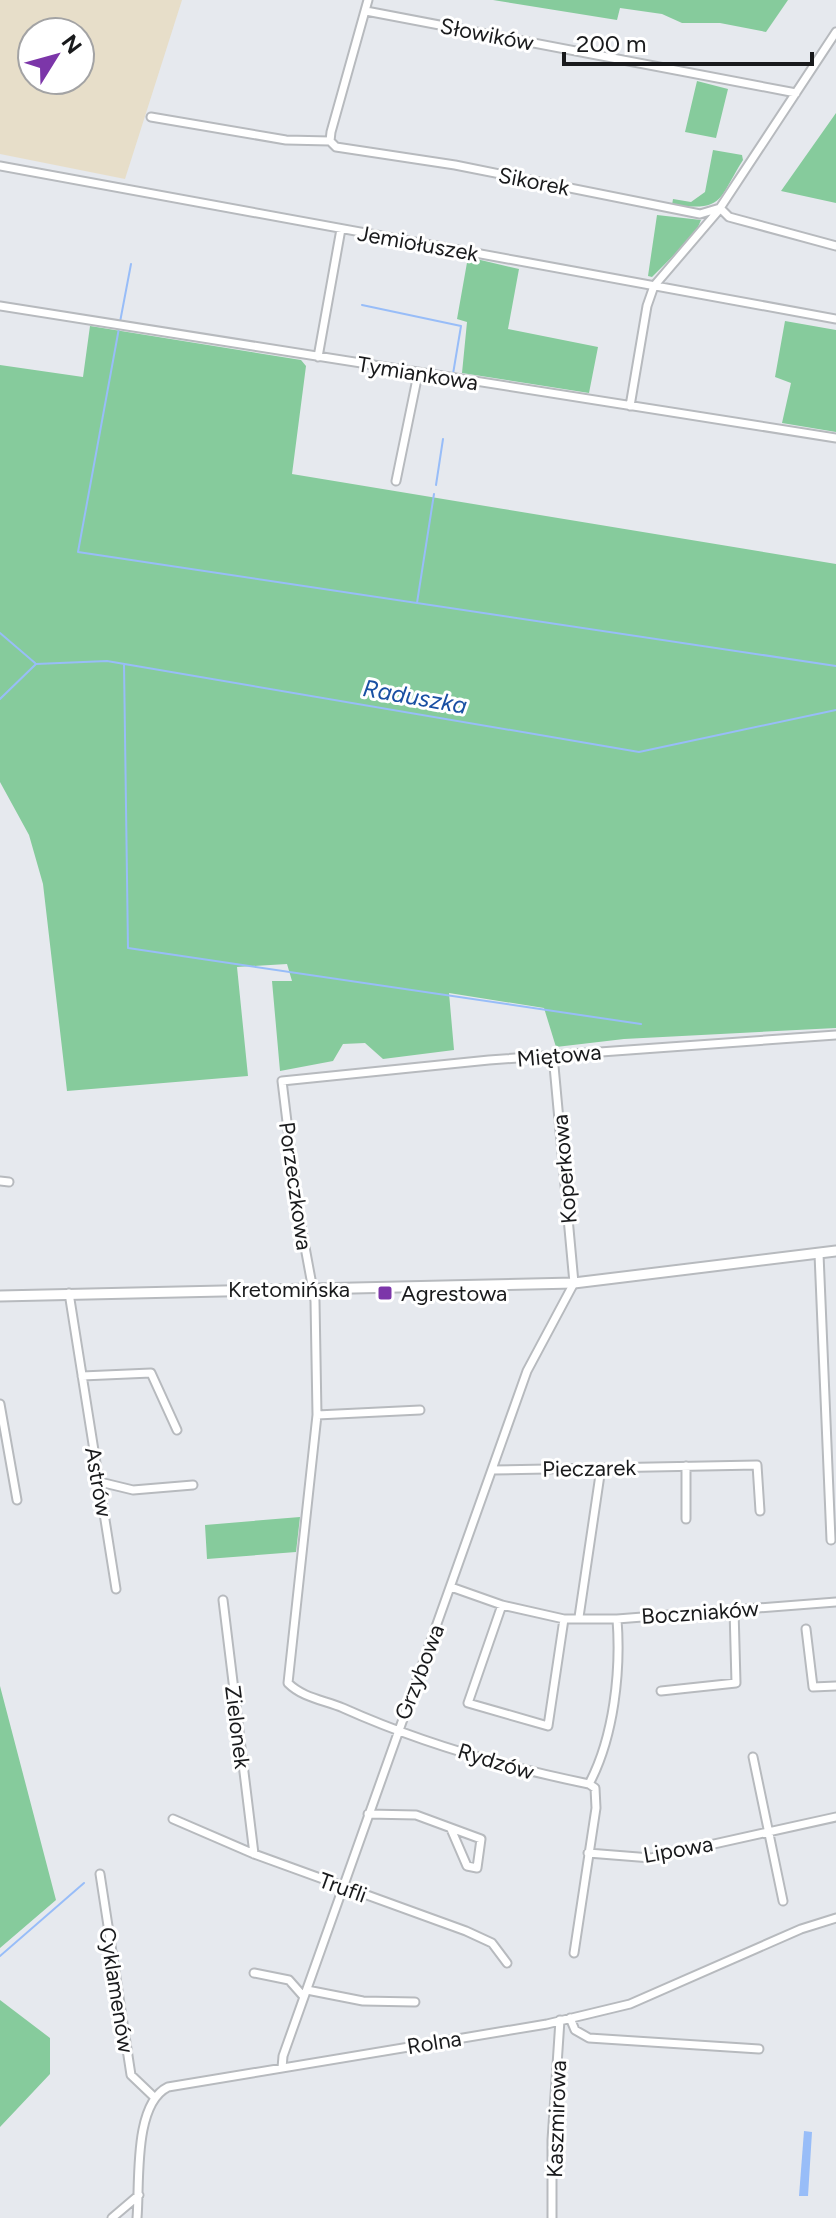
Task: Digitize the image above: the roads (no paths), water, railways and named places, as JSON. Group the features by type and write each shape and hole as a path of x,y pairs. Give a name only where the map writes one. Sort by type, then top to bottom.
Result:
{"street":[{"path":"151,117 286,140 330,141 368,0"},
{"name":"Słowików","path":"366,11 796,93"},
{"path":"630,406 647,306 654,286 720,208 836,32"},
{"name":"Sikorek","path":"330,141 346,151 455,165 700,214 720,208"},
{"name":"Jemiołuszek","path":"0,166 836,319"},
{"path":"720,208 729,217 836,246"},
{"path":"318,357 341,229"},
{"name":"Tymiankowa","path":"0,306 836,438"},
{"path":"396,481 418,374"},
{"name":"Miętowa","path":"282,1081 553,1055 836,1035"},
{"name":"Koperkowa","path":"553,1055 574,1283"},
{"name":"Porzeczkowa","path":"282,1081 312,1290"},
{"name":"Kretomińska","path":"0,1296 574,1283 836,1251"},
{"path":"819,1254 831,1540"},
{"name":"Grzybowa","path":"282,2068 283,2056 341,1886 527,1371 574,1283"},
{"path":"312,1290 317,1415 288,1683 297,1692 343,1708 372,1724 397,1729"},
{"name":"Astrów","path":"69,1293 116,1589"},
{"path":"82,1376 151,1373 177,1430"},
{"path":"0,1404 17,1500"},
{"path":"317,1415 420,1410"},
{"name":"Pieczarek","path":"492,1470 757,1465 760,1511"},
{"path":"686,1466 686,1519"},
{"path":"579,1617 601,1468"},
{"path":"100,1482 133,1490 193,1485"},
{"name":"Boczniaków","path":"451,1587 502,1605 564,1619 617,1619 836,1602"},
{"name":"Zielonek","path":"223,1600 254,1854"},
{"path":"502,1605 468,1703 548,1726 564,1619"},
{"path":"661,1691 736,1683 734,1609"},
{"path":"574,1953 596,1808 592,1786 601,1758 620,1654 617,1619"},
{"path":"806,1629 813,1687 836,1686"},
{"name":"Rydzów","path":"397,1729 510,1768 592,1786"},
{"path":"753,1757 783,1901"},
{"path":"368,1814 392,1812 416,1815 481,1839 477,1868 467,1866 461,1858 451,1829"},
{"name":"Lipowa","path":"588,1853 651,1858 836,1817"},
{"name":"Trufli","path":"173,1819 254,1854 479,1937 492,1943 507,1963"},
{"name":"Cyklamenów","path":"100,1874 131,2075 153,2096"},
{"name":"Rolna","path":"153,2096 174,2085 560,2020 630,2004 801,1929 836,1918"},
{"path":"254,1973 298,1981 312,1974"},
{"path":"289,1980 306,1993 363,2001 415,2002"},
{"path":"570,2018 575,2030 589,2038 759,2049"},
{"name":"Kaszmirowa","path":"552,2218 552,2140 560,2020"},
{"path":"137,2218 146,2115 153,2096"},
{"path":"112,2218 139,2195"}],"water":[{"path":"804,2131 812,2132 808,2196 799,2196"}],"waterway":[{"path":"120,322 131,264"},
{"path":"362,305 461,326 453,374"},
{"path":"119,328 78,552 836,666"},
{"path":"436,485 443,439"},
{"path":"417,603 434,494"},
{"path":"0,633 35,663"},
{"name":"Raduszka","path":"0,699 36,664 107,661 639,752 836,710"},
{"path":"124,664 128,948 641,1024"},
{"path":"0,1956 84,1883"}],"place":[{"name":"Agrestowa","path":"385,1293"}]}
